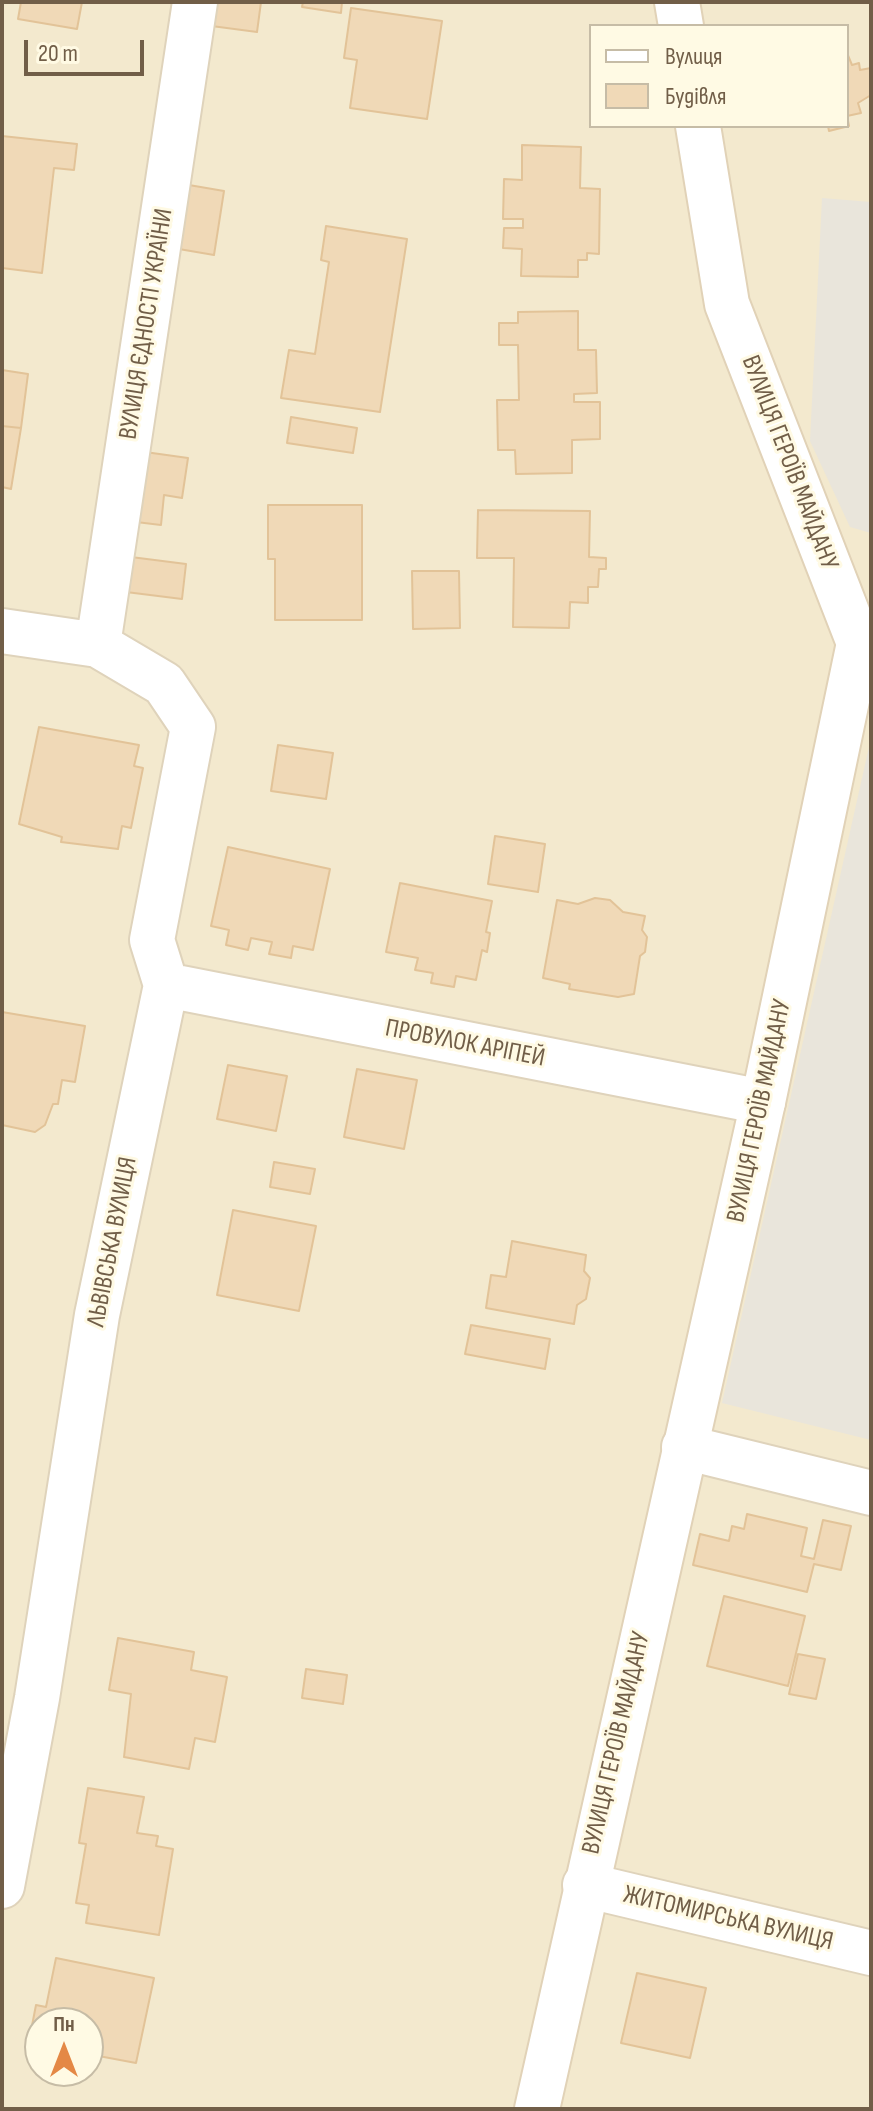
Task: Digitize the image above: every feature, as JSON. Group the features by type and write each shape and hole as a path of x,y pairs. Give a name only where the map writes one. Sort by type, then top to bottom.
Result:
{"street":[{"name":"ВУЛИЦЯ ЄДНОСТІ УКРАЇНИ","path":"98,645 195,2"},
{"path":"677,2 681,24"},
{"name":"ВУЛИЦЯ ГЕРОЇВ МАЙДАНУ","path":"537,2109 763,1102 859,643 727,304 698,128"},
{"path":"2,631 98,645"},
{"name":"ЛЬВІВСЬКА ВУЛИЦЯ","path":"2,1886 37,1698 97,1315 166,985 152,940 193,727 164,684 98,645"},
{"name":"ПРОВУЛОК АРІПЕЙ","path":"166,985 763,1102"},
{"path":"684,1447 871,1493"},
{"name":"ЖИТОМИРСЬКА ВУЛИЦЯ","path":"585,1885 871,1953"}],"shaded area":[{"path":"2,2 871,2 871,2109 2,2109"},
{"path":"822,198 871,202 871,533 850,527 810,441"},
{"path":"871,738 871,1440 722,1403"}],"building":[{"path":"21,2 82,2 77,29 18,19"},
{"path":"207,2 261,2 257,32 204,25"},
{"path":"303,2 342,2 341,13 302,7"},
{"path":"351,8 442,21 427,119 350,108 357,60 344,58"},
{"path":"849,58 852,65 859,63 860,70 871,68 871,95 858,103 861,113 849,116"},
{"path":"2,136 77,144 74,170 54,168 42,273 2,268"},
{"path":"522,145 581,147 580,188 600,189 599,254 587,253 587,260 578,260 578,277 521,276 522,249 503,248 504,228 523,228 523,219 503,219 504,179 522,180"},
{"path":"183,184 224,191 214,255 173,248"},
{"path":"326,226 407,239 380,412 281,398 289,350 315,354 329,262 321,260"},
{"path":"578,311 578,350 596,350 597,393 574,394 574,402 600,402 600,439 572,440 572,473 516,474 515,450 498,450 497,400 519,400 518,345 499,345 499,323 518,323 518,312"},
{"path":"2,370 28,374 21,428 2,426"},
{"path":"291,417 357,428 353,453 287,443"},
{"path":"2,426 21,428 11,489 2,487"},
{"path":"145,452 188,458 182,498 164,495 161,525 136,522"},
{"path":"268,505 362,505 362,620 275,620 275,559 268,559"},
{"path":"478,510 590,511 589,557 606,558 606,569 599,569 598,587 588,587 588,603 570,602 569,628 513,627 514,558 477,558"},
{"path":"131,557 186,564 182,599 126,592"},
{"path":"412,571 459,571 460,628 413,629"},
{"path":"39,727 139,745 134,766 143,768 131,828 122,826 118,849 61,842 62,837 19,824"},
{"path":"278,745 333,753 326,799 271,791"},
{"path":"495,836 545,844 538,892 488,884"},
{"path":"228,847 330,869 313,950 293,946 291,958 269,954 272,942 251,938 248,950 226,945 229,930 211,926"},
{"path":"400,883 492,901 486,932 490,933 487,952 482,950 476,980 456,976 454,987 431,983 433,973 415,970 418,958 386,952"},
{"path":"595,898 610,900 623,912 645,916 642,930 647,937 645,952 640,956 634,994 618,997 569,989 570,984 543,978 557,900 578,904"},
{"path":"2,1012 85,1026 75,1082 62,1080 58,1104 53,1104 45,1125 35,1132 2,1125"},
{"path":"228,1065 287,1076 276,1131 217,1119"},
{"path":"357,1069 417,1080 404,1149 344,1137"},
{"path":"274,1162 315,1169 310,1194 270,1187"},
{"path":"233,1210 316,1226 299,1311 217,1295"},
{"path":"512,1241 586,1255 584,1271 590,1278 586,1299 577,1305 574,1324 486,1308 491,1275 506,1277"},
{"path":"471,1325 550,1339 545,1369 465,1354"},
{"path":"747,1514 807,1528 801,1556 814,1559 823,1520 851,1526 841,1570 814,1564 807,1592 693,1565 700,1534 729,1541 732,1526 744,1529"},
{"path":"724,1596 805,1616 788,1686 707,1666"},
{"path":"118,1638 194,1652 191,1670 227,1677 215,1742 195,1738 189,1769 124,1757 131,1694 109,1690"},
{"path":"798,1654 825,1659 816,1699 789,1694"},
{"path":"306,1669 347,1675 343,1704 302,1698"},
{"path":"88,1788 144,1797 137,1833 158,1836 156,1846 173,1849 159,1935 86,1923 89,1905 76,1903 86,1844 79,1843"},
{"path":"56,1958 154,1978 136,2063 104,2057 104,2007 46,2007"},
{"path":"637,1973 706,1988 690,2058 621,2043"}]}
